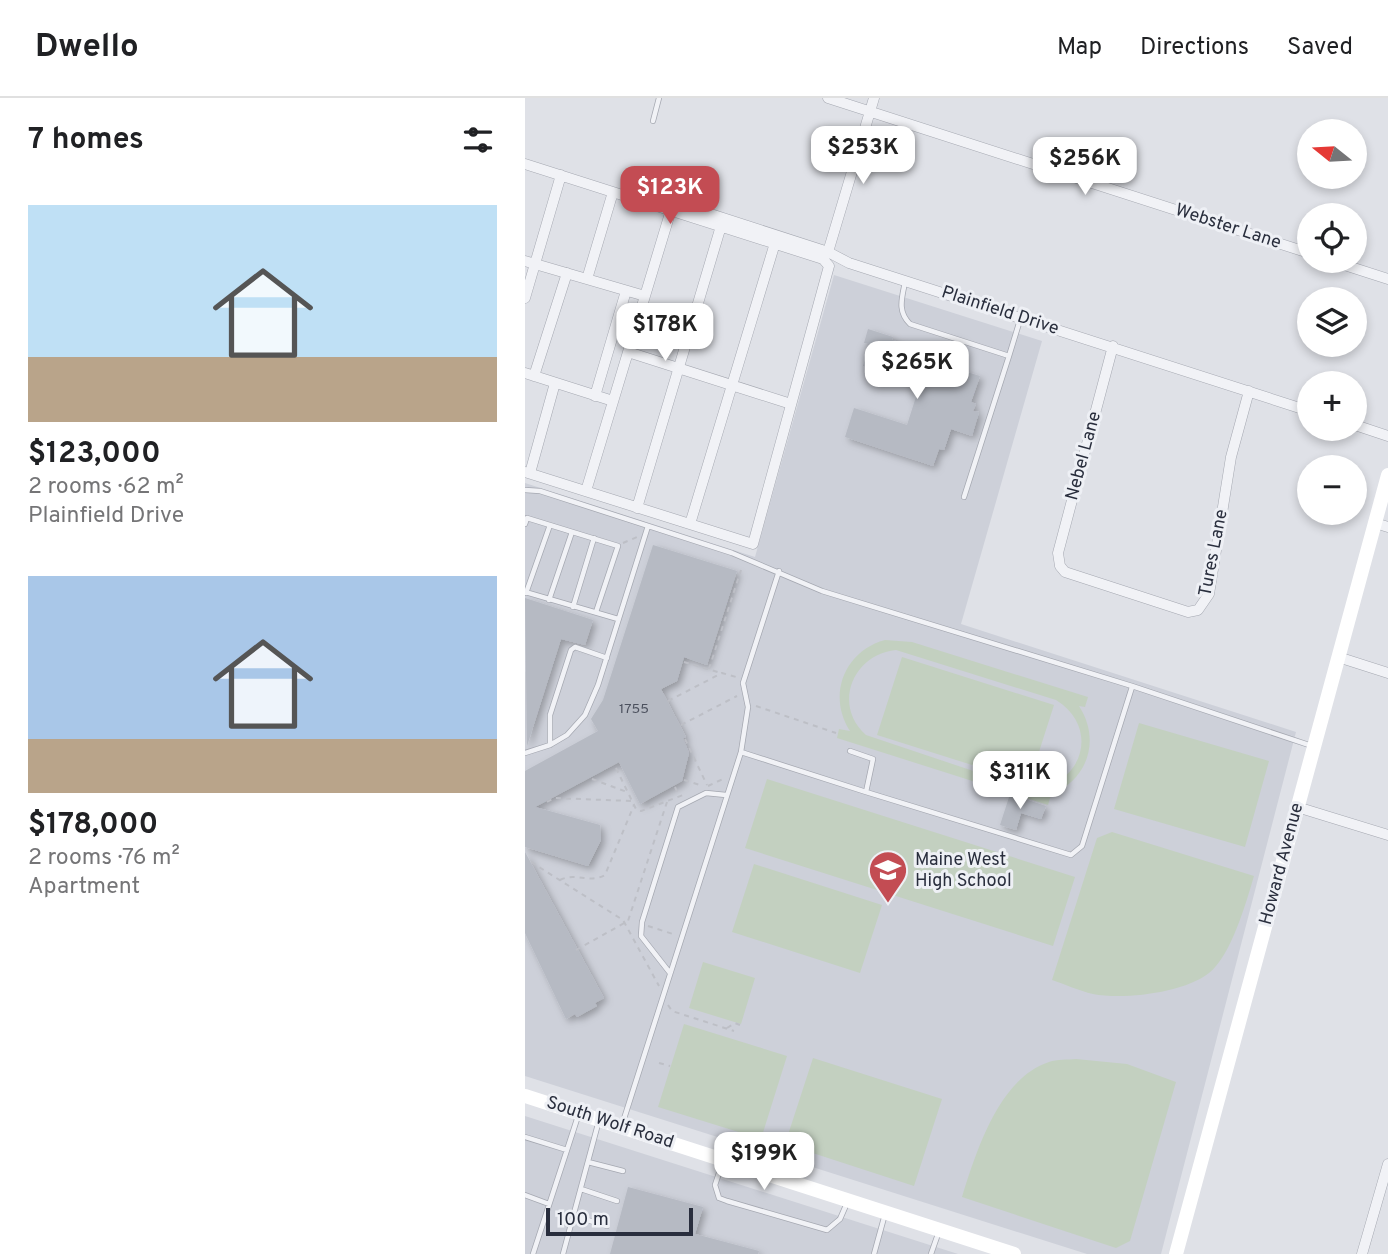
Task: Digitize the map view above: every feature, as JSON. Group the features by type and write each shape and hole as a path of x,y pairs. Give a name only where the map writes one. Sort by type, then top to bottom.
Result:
{"street":[{"name":"Webster Lane","path":"828,98 1297,249"},
{"path":"828,252 874,98"},
{"path":"525,164 823,259 829,266 753,544 527,473 555,383"},
{"path":"525,299 530,262 561,175"},
{"path":"587,279 613,192"},
{"name":"Plainfield Drive","path":"692,208 828,252 905,281 1297,407"},
{"path":"586,491 671,210"},
{"path":"638,508 721,226"},
{"path":"690,524 775,243"},
{"path":"530,262 645,296"},
{"path":"1367,272 1388,279"},
{"path":"567,273 529,375 613,401"},
{"path":"595,396 626,291"},
{"name":"Nebel Lane","path":"1059,566 1058,553 1113,346"},
{"path":"628,352 791,404"},
{"name":"Tures Lane","path":"1059,566 1065,572 1188,612 1198,610 1209,594 1231,457 1249,391"},
{"path":"1367,429 1388,436"},
{"name":"Howard Avenue","path":"1176,1254 1338,657 1381,525 1388,475"},
{"path":"1338,657 1388,673"},
{"path":"1297,807 1388,835"},
{"name":"South Wolf Road","path":"525,1096 1014,1254"},
{"path":"1362,1254 1385,1189 1388,1164"}],"lane":[{"path":"653,121 659,98"},
{"path":"905,281 900,307 904,318 910,324 1009,356"},
{"path":"964,497 1021,317"},
{"path":"525,490 540,491 779,571 822,591 1132,686 1314,747"},
{"path":"525,524 527,518 618,546 596,612"},
{"path":"550,525 526,592 618,619"},
{"path":"525,753 550,745 567,734 585,715 607,657 648,527"},
{"path":"549,600 572,532"},
{"path":"573,607 594,538"},
{"path":"621,1127 741,752 748,707 743,683 779,571"},
{"path":"550,745 550,715 571,650 576,647 607,657"},
{"path":"741,752 1064,855 1075,853 1083,842 1132,686"},
{"path":"850,751 873,759 866,792"},
{"path":"670,974 641,936 642,922 678,807 706,793 726,795"},
{"path":"533,1254 578,1113"},
{"path":"563,1254 599,1120"},
{"path":"525,1137 567,1150"},
{"path":"724,1160 715,1185 719,1198 727,1201 827,1230 840,1219 849,1200"},
{"path":"588,1162 623,1171"},
{"path":"581,1189 617,1200"},
{"path":"525,1195 549,1203"},
{"path":"874,1254 885,1212"},
{"path":"574,1216 607,1226"},
{"path":"931,1254 939,1230"}],"path":[{"path":"618,546 638,537"},
{"path":"709,669 741,570"},
{"path":"684,662 736,677"},
{"path":"669,701 722,673"},
{"path":"681,725 737,696"},
{"path":"756,706 836,733"},
{"path":"685,739 706,786"},
{"path":"616,768 633,803 641,811 723,779"},
{"path":"592,779 628,793"},
{"path":"684,780 706,786"},
{"path":"675,787 680,797"},
{"path":"547,802 554,799 633,803"},
{"path":"576,950 628,920 667,802"},
{"path":"559,881 574,876 593,880 605,875 633,803"},
{"path":"531,862 625,924 659,987"},
{"path":"628,920 638,923"},
{"path":"647,926 676,935"},
{"path":"666,1000 671,1011 734,1031"},
{"path":"726,1029 735,1023 740,1025"},
{"path":"659,1063 670,1066"}],"shaded area":[{"name":"Maine West High School","path":"834,275 1042,341 961,624 1296,732 1161,1254 1087,1254 525,1076 525,483 755,557"},
{"path":"525,1116 958,1254 525,1254"}],"green space":[{"path":"885,640 912,642 1088,697 1085,707 1079,706 1086,719 1090,745 1082,769 1064,788 1051,795 1048,805 837,738 839,729 850,731 840,704 844,677 850,664 871,646","holes":["896,650 1056,700 1071,713 1079,727 1079,757 1071,770 1059,781 1043,787 1024,788 866,735 850,710 849,696 852,683 868,661"]},
{"path":"902,657 1054,705 1029,783 877,735"},
{"path":"1139,723 1269,761 1245,847 1114,809"},
{"path":"767,779 1075,877 1053,946 745,848"},
{"path":"1112,832 1254,876 1231,942 1217,965 1198,980 1185,986 1153,993 1106,996 1052,980 1097,838"},
{"path":"754,864 882,905 860,973 732,932"},
{"path":"703,962 755,978 741,1024 689,1008"},
{"path":"684,1024 787,1056 761,1139 658,1107"},
{"path":"813,1058 942,1099 914,1186 785,1144"},
{"path":"1076,1059 1127,1064 1176,1082 1130,1241 1116,1248 962,1197 982,1139 1003,1100 1016,1084 1031,1071 1049,1062"}],"building":[{"path":"868,329 893,337 892,340 951,356 949,362 954,364 953,368 980,376 971,402 976,404 973,411 979,412 972,436 951,429 944,450 939,449 933,466 845,437 854,408 907,425 921,381 883,369 880,379 864,374 866,367 863,366 870,344 864,343"},
{"path":"653,545 737,571 707,665 684,657 677,681 661,689 686,737 683,738 689,753 682,781 640,804 619,762 535,807 600,825 601,840 588,866 525,847 525,771 598,731 591,719 603,700"},
{"path":"525,598 593,620 585,645 561,639 527,746"},
{"path":"1010,794 1046,806 1041,819 1021,813 1016,830 1000,825"},
{"path":"525,852 604,998 595,1003 597,1006 577,1017 575,1014 566,1019 525,933"},
{"path":"628,1187 703,1207 695,1234 759,1251 758,1254 610,1254"}],"place":[{"name":"Maine West High School","path":"888,904"}]}
